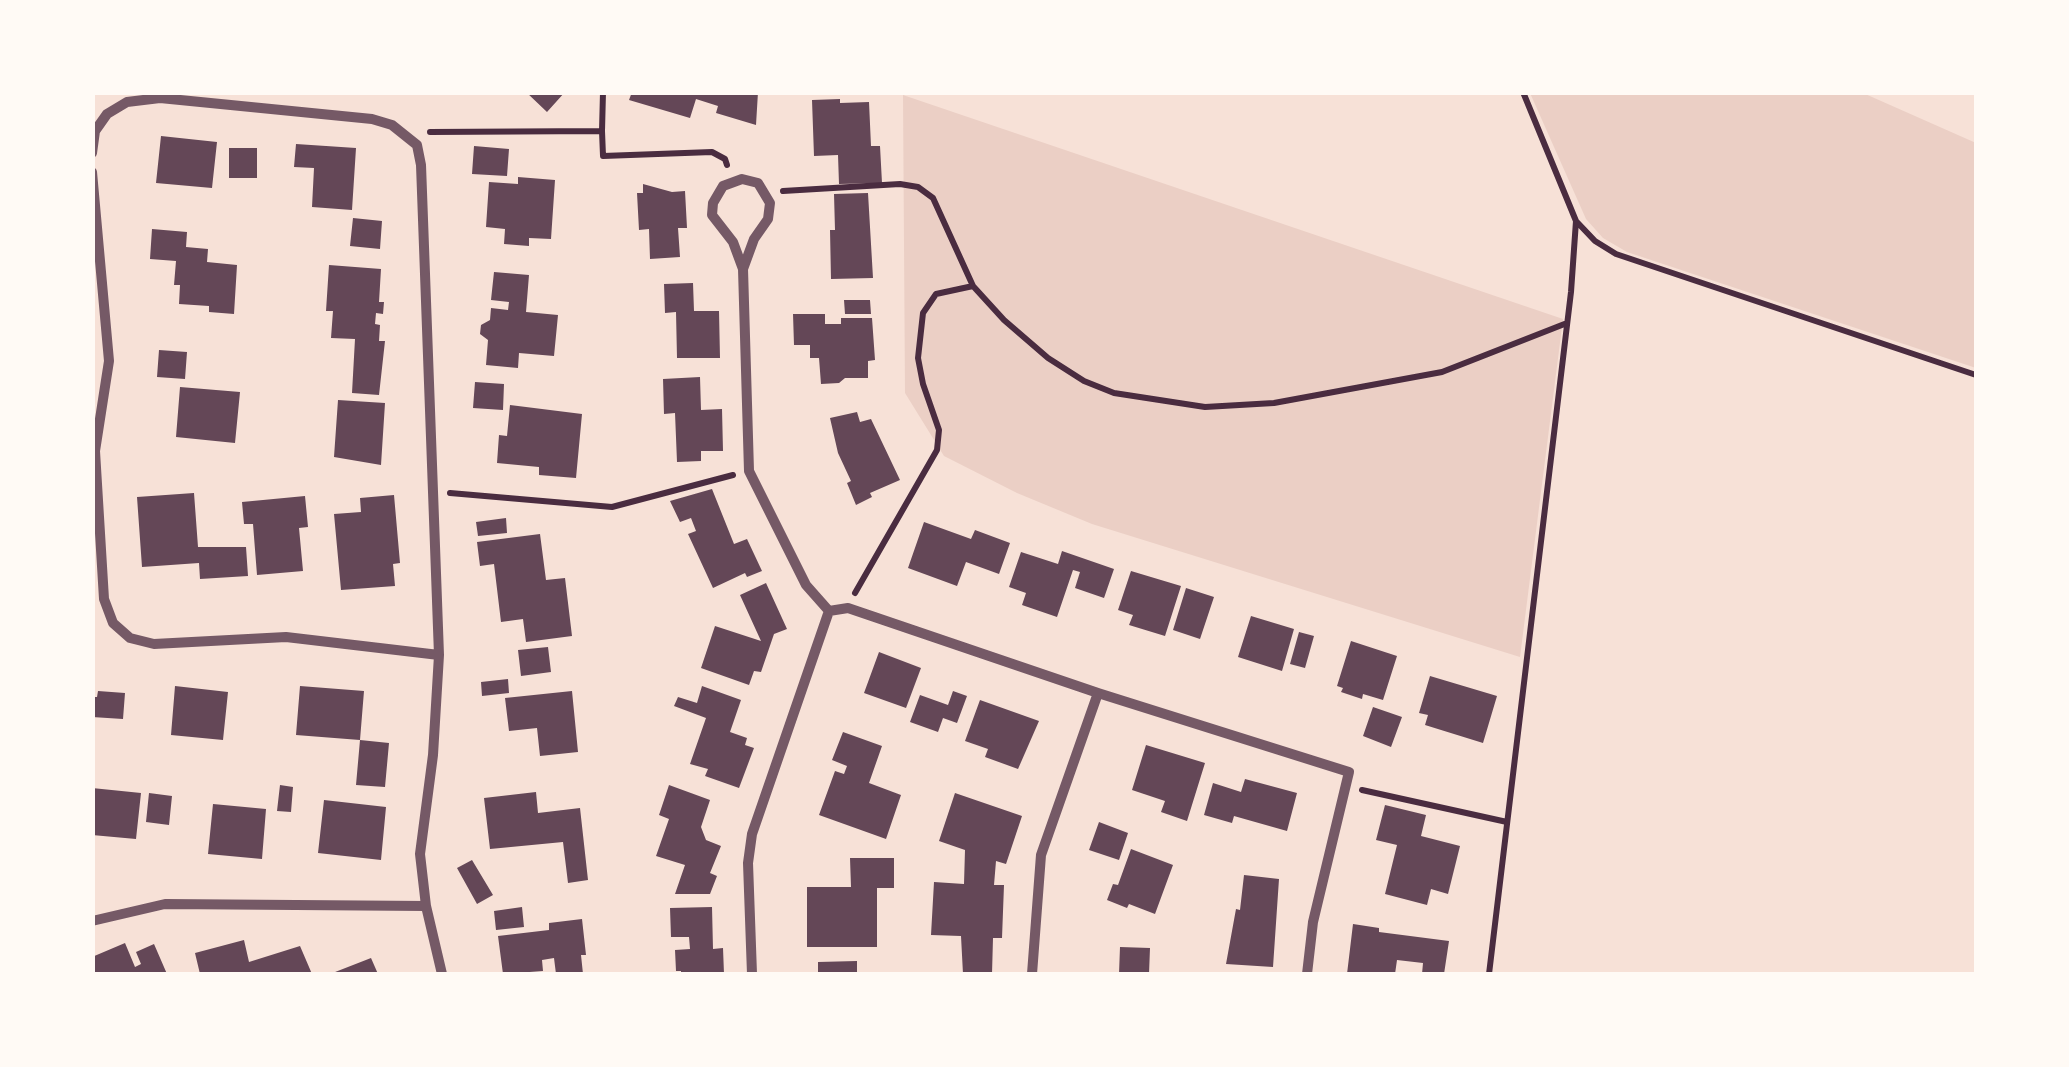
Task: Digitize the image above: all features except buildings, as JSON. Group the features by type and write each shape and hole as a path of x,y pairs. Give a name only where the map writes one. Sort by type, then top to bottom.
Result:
{"street":[{"path":"92,153 95,131 107,114 128,102 160,98 372,120 402,132 417,145 422,165 439,655 433,756 420,854 426,906 442,974"},
{"path":"92,172 108,361 95,451 104,599 114,623 130,638 154,644 286,637 439,655"},
{"path":"743,270 754,239 768,219 770,203 758,183 742,178 730,181 718,193 712,203 712,215 733,242 743,270 749,471 806,585 829,611"},
{"path":"829,611 848,608 1098,693 1350,772 1313,922 1307,974"},
{"path":"752,974 748,863 752,834 829,611"},
{"path":"1032,974 1041,855 1098,693"},
{"path":"92,920 164,904 426,906"}],"path":[{"path":"603,92 603,156 712,152 726,159 730,181"},
{"path":"1523,92 1576,221 1595,241 1616,254 1976,375"},
{"path":"402,132 602,130"},
{"path":"766,192 900,184 918,187 933,198 973,286 1004,320 1048,358 1084,381 1114,393 1204,406 1274,402 1442,372 1567,323"},
{"path":"1489,974 1576,221"},
{"path":"848,608 861,578 937,450 939,430 918,358 923,313 936,294 973,286"},
{"path":"434,492 612,507 749,471"},
{"path":"1346,787 1508,822"}],"shaded area":[{"path":"1530,93 1863,93 1976,143 1976,368 1627,252 1603,238 1586,219"},
{"path":"903,95 1563,319 1520,657 1092,524 1017,493 944,456 905,393"}]}
